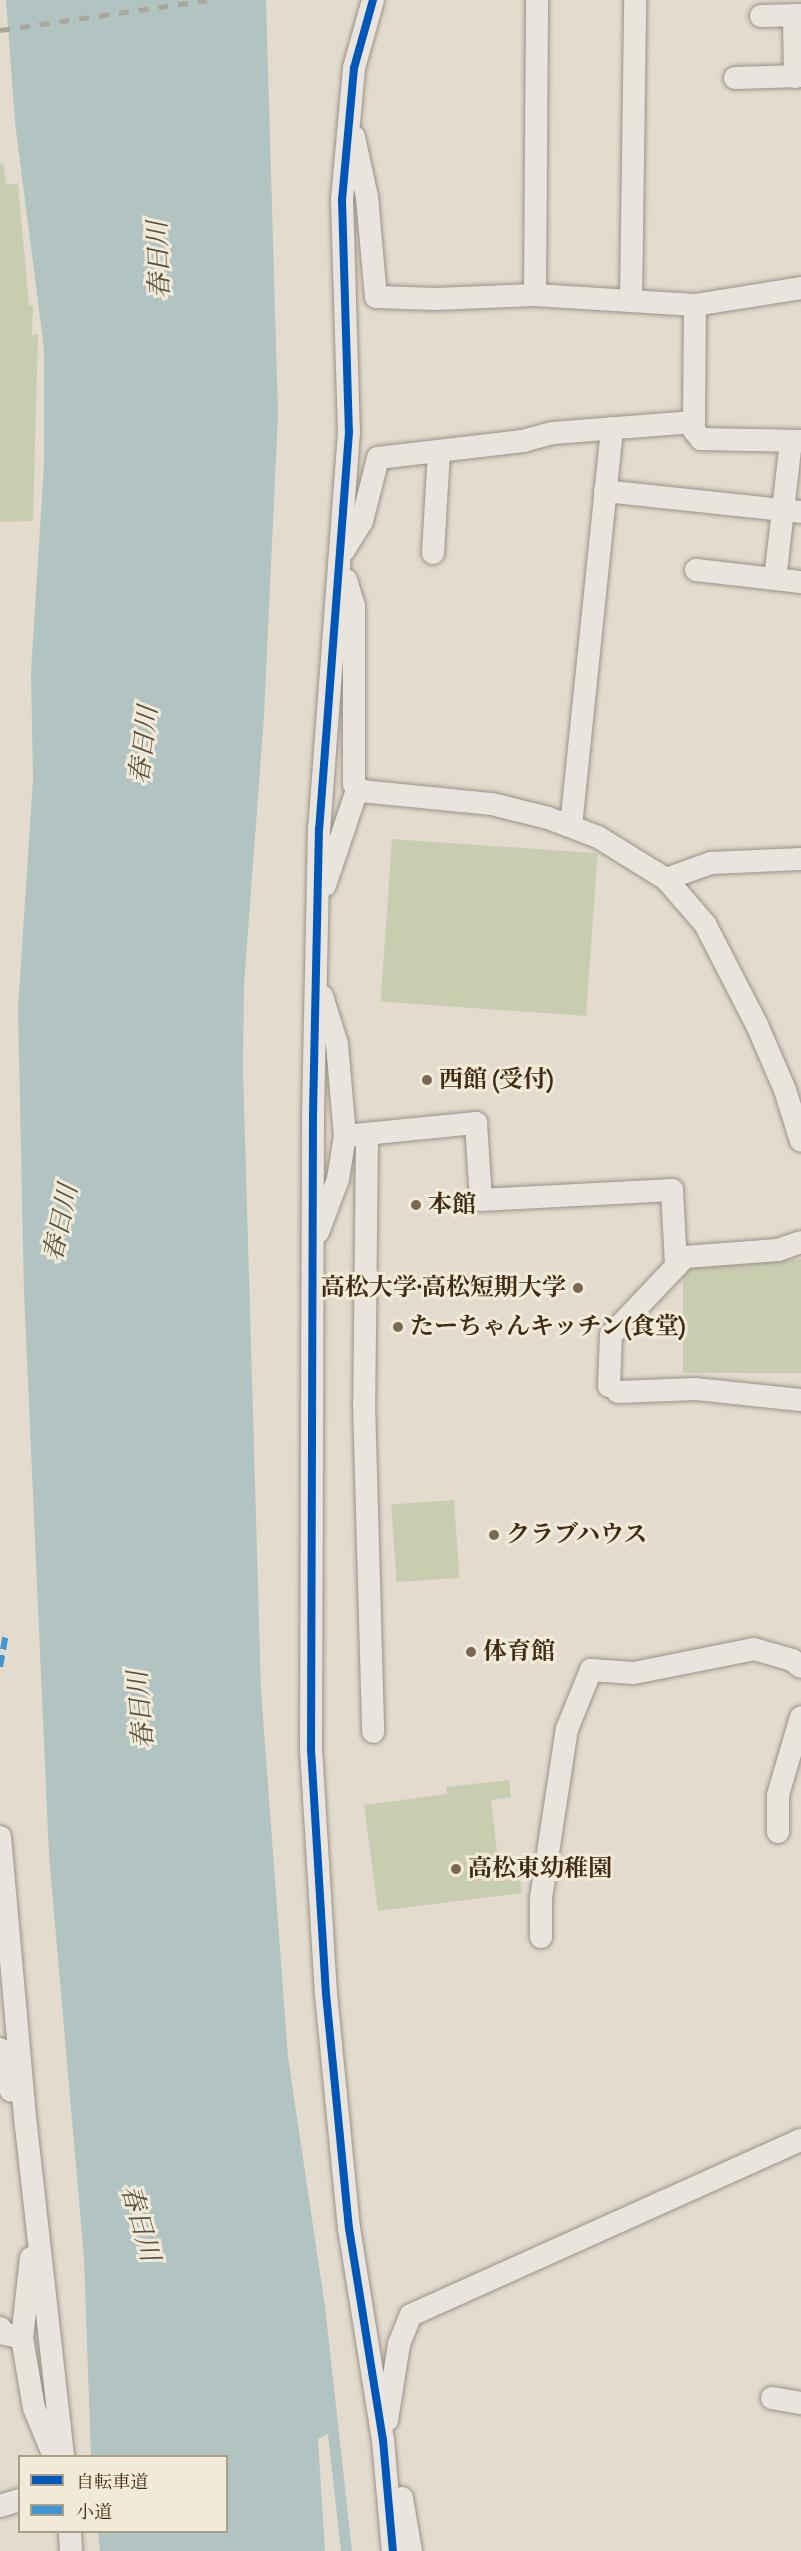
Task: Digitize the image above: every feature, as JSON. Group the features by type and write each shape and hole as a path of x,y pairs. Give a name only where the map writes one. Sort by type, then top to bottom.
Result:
{"street":[{"path":"373,0 354,68 342,199 349,432 342,560 319,828 312,1249 311,1749 316,1867 349,2228 384,2440 393,2551"},
{"path":"535,295 537,0"},
{"path":"631,301 635,0"},
{"path":"735,78 798,77 798,15 761,16"},
{"path":"349,116 367,197 376,297 436,299 535,295 695,305 801,288"},
{"path":"695,305 694,422 701,439 796,441 792,511 776,579"},
{"path":"694,422 612,428 378,458 362,521 342,560 354,606 354,784 361,791 492,804 571,826 598,837 666,879 705,924 757,1025 785,1090 801,1142"},
{"path":"571,826 612,428"},
{"path":"433,553 440,451"},
{"path":"605,491 792,511"},
{"path":"696,570 801,582"},
{"path":"318,906 358,787"},
{"path":"666,879 711,863 801,859"},
{"path":"316,977 337,1044 356,1136 373,1732"},
{"path":"356,1136 476,1123 481,1200 672,1190 676,1266"},
{"path":"312,1249 356,1136"},
{"path":"801,1242 778,1250 684,1257 611,1335 614,1389 696,1389 801,1400"},
{"path":"541,1937 541,1898 567,1729 591,1670 634,1673 754,1649 792,1660 801,1667"},
{"path":"778,1833 778,1795 801,1717"},
{"path":"0,1838 26,2126 63,2455"},
{"path":"0,2049 18,2115 26,2126"},
{"path":"384,2440 399,2344 411,2315 801,2140"},
{"path":"36,2221 22,2338 34,2408 53,2455"},
{"path":"0,2328 5,2334 22,2338"},
{"path":"772,2398 801,2403"},
{"path":"387,2467 402,2499 411,2551"},
{"path":"0,2506 18,2501"},
{"path":"70,2533 71,2551"}],"green space":[{"path":"3,163 6,184 18,184 29,305 33,306 32,335 38,334 33,521 0,522 0,164"},
{"path":"392,839 597,853 586,1016 381,1002"},
{"path":"683,1259 801,1259 801,1373 683,1373"},
{"path":"454,1500 459,1578 397,1582 391,1504"},
{"path":"509,1780 511,1797 491,1800 498,1859 517,1858 522,1893 378,1911 364,1805 447,1794 446,1787"}],"water":[{"name":"春日川","path":"6,0 266,0 278,414 264,716 244,985 243,1069 261,1690 288,2057 325,2307 352,2551 341,2551 328,2434 318,2439 325,2551 100,2551 98,2533 228,2533 228,2455 91,2455 84,2258 49,1855 24,1292 18,1009 33,779 31,672 44,464 44,349 15,122"}],"railway":[{"path":"0,30 207,0"}],"marked path":[{"path":"0,1667 6,1633"}],"cycle path":[{"path":"373,0 354,68 342,199 349,432 319,828 313,1117 311,1749 326,1994 349,2228 383,2440 393,2551"}],"place":[{"name":"西館 (受付)","path":"427,1080"},
{"name":"本館","path":"416,1205"},
{"name":"高松大学·高松短期大学","path":"578,1288"},
{"name":"たーちゃんキッチン(食堂)","path":"398,1327"},
{"name":"クラブハウス","path":"494,1535"},
{"name":"体育館","path":"471,1652"},
{"name":"高松東幼稚園","path":"456,1869"}]}
